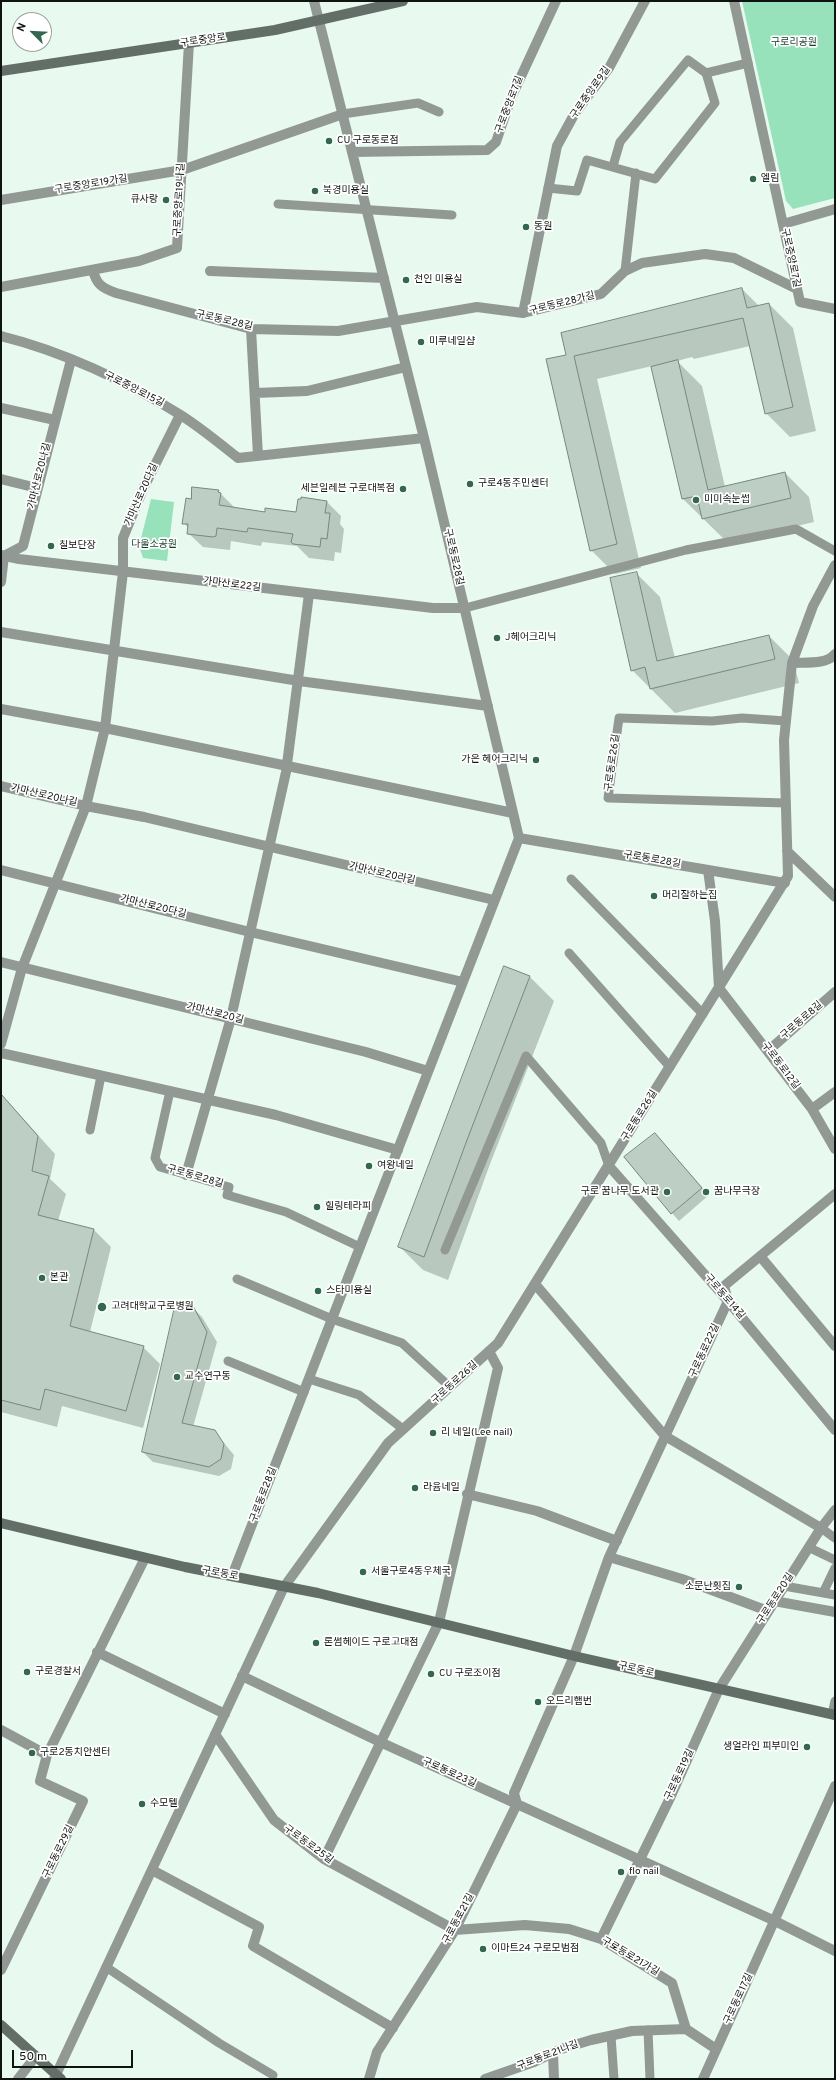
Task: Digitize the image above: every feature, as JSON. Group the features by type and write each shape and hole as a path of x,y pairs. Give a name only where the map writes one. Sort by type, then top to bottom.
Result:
{"main road":[{"name":"구로중앙로","path":"1,71 275,30 403,1"},
{"name":"구로동로","path":"1,1523 145,1558 318,1593 574,1656 834,1714"},
{"path":"1,2025 57,2077"}],"street":[{"name":"구로동로28길","path":"232,1576 519,838 424,438 314,1"},
{"name":"구로중앙로7길","path":"352,152 487,150 496,142 511,98 556,1"},
{"name":"구로중앙로9길","path":"523,313 557,146 575,112 609,68 636,21 645,1"},
{"name":"구로중앙로7길","path":"734,1 800,302 835,309"},
{"name":"구로중앙로19나길","path":"1,287 140,261 177,248 189,43"},
{"path":"182,170 343,114"},
{"name":"구로중앙로19가길","path":"1,200 182,170"},
{"path":"783,224 835,209"},
{"name":"구로동로28가길","path":"395,322 477,307 523,313 601,294 625,271 642,263 705,254 734,258 797,289"},
{"name":"구로동로28길","path":"93,270 96,282 104,289 251,329 338,331 395,322"},
{"path":"210,271 384,278"},
{"path":"251,329 258,456"},
{"name":"구로중앙로15길","path":"1,336 30,343 128,384 180,415 238,458 424,438"},
{"name":"가마산로20나길","path":"3,555 23,546 71,360"},
{"path":"255,393 307,391 406,367"},
{"path":"1,408 55,420"},
{"name":"가마산로20다길","path":"22,968 86,806 105,728 123,572 123,538 143,489 180,415"},
{"path":"1,479 37,488"},
{"path":"1,582 3,555"},
{"name":"가마산로22길","path":"3,555 123,572 309,594 433,608 465,608"},
{"name":"구로동로26길","path":"284,1587 388,1443 498,1343 788,876 784,740 792,663 813,606 835,565"},
{"path":"186,1175 206,1100 231,1018 287,766 309,594"},
{"path":"1,632 114,652 299,681 488,706"},
{"path":"792,663 815,662 833,657 835,654"},
{"path":"1,709 105,728 513,813"},
{"name":"가마산로20나길","path":"1,786 86,806"},
{"path":"86,806 144,817 269,848"},
{"name":"구로동로28길","path":"519,838 784,883"},
{"name":"가마산로20라길","path":"269,848 494,900"},
{"path":"787,851 835,897"},
{"path":"1,870 56,883"},
{"path":"708,870 715,921 719,988"},
{"name":"가마산로20다길","path":"56,883 250,932"},
{"path":"250,932 463,982"},
{"name":"가마산로20길","path":"1,962 366,1052 428,1071"},
{"path":"1,1044 22,968"},
{"name":"구로동로12길","path":"719,988 812,1109 835,1149"},
{"name":"구로동로8길","path":"768,1050 835,992"},
{"path":"1,1053 276,1115 398,1150"},
{"path":"812,1109 835,1092"},
{"name":"구로동로14길","path":"609,1166 728,1301 835,1430"},
{"name":"구로동로22길","path":"574,1656 609,1557 728,1301 724,1286 834,1197"},
{"path":"760,1256 835,1346"},
{"path":"535,1284 665,1436 821,1528"},
{"path":"324,1858 439,1622 467,1494 498,1368 489,1351"},
{"path":"467,1494 537,1511 617,1540"},
{"name":"구로동로20길","path":"718,1689 810,1548 821,1528 835,1510"},
{"path":"609,1557 682,1578 768,1611"},
{"name":"구로동로29길","path":"1,1970 84,1801 40,1781 47,1755 145,1558"},
{"path":"57,2077 106,1967 284,1587"},
{"path":"774,1601 835,1612"},
{"path":"98,1652 225,1714"},
{"name":"구로동로21길","path":"369,2079 377,2052 456,1930 516,1804 514,1793 574,1656"},
{"path":"242,1676 380,1742"},
{"name":"구로동로19길","path":"601,1939 638,1859 670,1798 718,1689"},
{"path":"1,1730 47,1755"},
{"name":"구로동로25길","path":"215,1734 274,1820 324,1858 456,1930"},
{"name":"구로동로23길","path":"380,1742 516,1804"},
{"name":"구로동로17길","path":"706,2078 716,2049 835,1786"},
{"path":"516,1804 775,1921 835,1951"},
{"path":"152,1870 259,1928 253,1946 393,2028"},
{"name":"구로동로21가길","path":"456,1930 525,1925 569,1929 601,1939 672,1982 686,2029"},
{"path":"686,2029 716,2049"},
{"name":"구로동로21나길","path":"485,2079 591,2040 648,2030 686,2029"},
{"path":"553,2053 554,2079"},
{"path":"18,2079 36,2056"}],"lane":[{"path":"548,188 577,191 587,160 613,166 655,179 715,103 706,73 688,60 620,142 613,166"},
{"path":"706,73 748,63"},
{"path":"343,114 418,103 439,112"},
{"path":"625,271 636,173"},
{"path":"278,204 452,215"},
{"path":"465,608 585,578 686,550 796,529 835,551"},
{"name":"구로동로26길","path":"786,721 742,718 712,721 619,718 608,798 786,803"},
{"path":"571,879 703,1014"},
{"path":"569,953 670,1067"},
{"path":"445,1250 526,1056 601,1143 609,1166"},
{"path":"90,1130 100,1076"},
{"name":"구로동로28길","path":"170,1091 155,1158 160,1167 229,1187 227,1195 286,1212 360,1246"},
{"path":"237,1279 332,1319 402,1343 450,1387"},
{"path":"228,1362 304,1392"},
{"path":"309,1379 359,1395 403,1429"},
{"path":"821,1528 835,1538"},
{"path":"810,1548 835,1560"},
{"path":"823,1593 835,1568"},
{"path":"784,1586 835,1595"},
{"path":"834,1714 835,1701"},
{"path":"106,1967 219,2043 273,2075"},
{"path":"648,2030 650,2079"},
{"path":"612,2036 614,2079"}],"green space":[{"name":"구로리공원","path":"742,1 835,1 835,198 793,209 786,201"},
{"name":"다울소공원","path":"151,499 174,502 167,561 143,558 139,546"}],"building":[{"path":"742,288 747,308 769,303 793,407 765,414 743,318 574,356 617,544 590,551 546,359 566,355 561,333"},
{"path":"678,360 708,490 785,472 791,498 702,519 697,496 682,499 651,367"},
{"path":"192,487 219,490 218,492 221,493 219,505 265,512 265,508 296,512 298,499 301,499 301,497 327,501 325,513 330,513 327,539 321,538 320,547 293,544 291,542 293,534 248,528 247,532 217,528 216,536 213,537 187,534 188,524 182,524 186,498 191,499"},
{"path":"637,572 657,661 769,635 775,659 650,689 645,667 631,671 610,578"},
{"path":"504,966 530,976 424,1257 398,1247"},
{"name":"본관","path":"1,1094 38,1136 32,1171 49,1176 38,1215 94,1229 70,1326 144,1346 126,1411 45,1389 40,1410 1,1400"},
{"path":"655,1133 702,1188 671,1214 624,1157"},
{"name":"교수연구동","path":"176,1302 193,1306 207,1332 182,1423 215,1430 224,1444 221,1459 209,1467 142,1452"}],"place":[{"name":"CU 구로동로점","path":"329,141"},
{"name":"엘림","path":"753,179"},
{"name":"북경미용실","path":"315,191"},
{"name":"큐사랑","path":"166,200"},
{"name":"동원","path":"526,227"},
{"name":"천인 미용실","path":"406,280"},
{"name":"미루네일샵","path":"421,342"},
{"name":"구로4동주민센터","path":"470,484"},
{"name":"세븐일레븐 구로대복점","path":"403,489"},
{"name":"미미속눈썹","path":"696,500"},
{"name":"칠보단장","path":"51,546"},
{"name":"J헤어크리닉","path":"497,638"},
{"name":"가은 헤어크리닉","path":"536,760"},
{"name":"머리잘하는집","path":"654,896"},
{"name":"여왕네일","path":"369,1166"},
{"name":"구로 꿈나무 도서관","path":"667,1192"},
{"name":"꿈나무극장","path":"706,1192"},
{"name":"힐링테라피","path":"317,1207"},
{"name":"본관","path":"42,1278"},
{"name":"스타미용실","path":"318,1291"},
{"name":"고려대학교구로병원","path":"102,1307"},
{"name":"교수연구동","path":"177,1377"},
{"name":"리 네일(Lee nail)","path":"433,1433"},
{"name":"라윰네일","path":"415,1488"},
{"name":"서울구로4동우체국","path":"363,1572"},
{"name":"소문난횟집","path":"739,1587"},
{"name":"론썸헤이드 구로고대점","path":"316,1643"},
{"name":"구로경찰서","path":"27,1672"},
{"name":"CU 구로조이점","path":"431,1674"},
{"name":"오드리햅번","path":"538,1702"},
{"name":"생얼라인 피부미인","path":"807,1747"},
{"name":"구로2동치안센터","path":"32,1753"},
{"name":"수모텔","path":"142,1804"},
{"name":"flo nail","path":"621,1872"},
{"name":"이마트24 구로모범점","path":"483,1949"}]}
